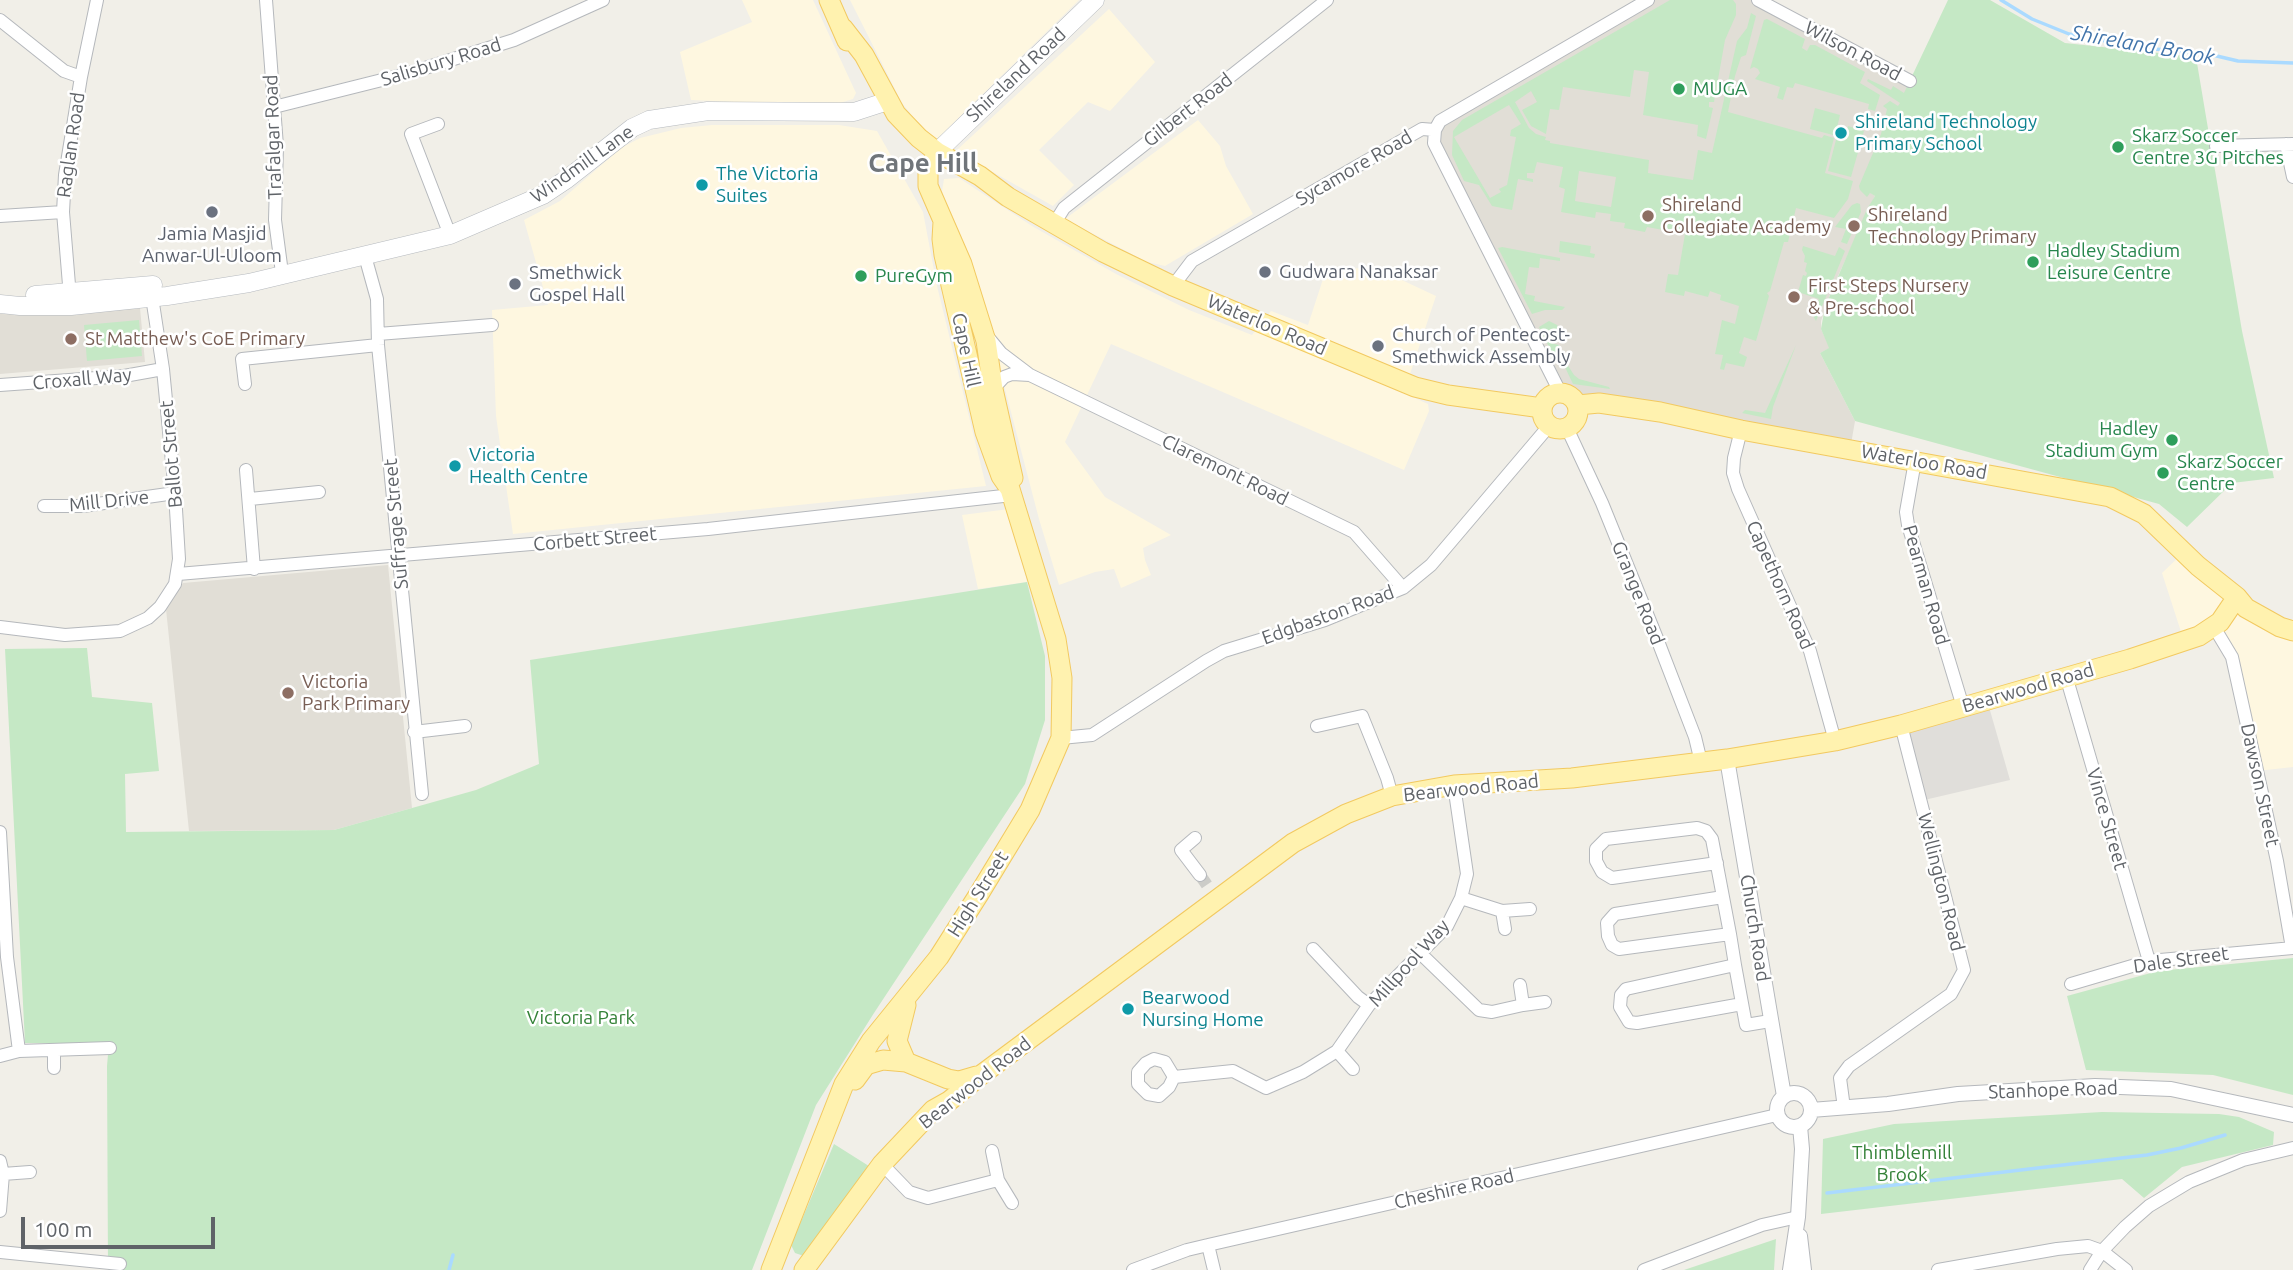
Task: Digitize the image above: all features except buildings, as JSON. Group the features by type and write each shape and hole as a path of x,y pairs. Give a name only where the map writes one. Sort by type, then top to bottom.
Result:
{"main road":[{"path":"829,0 843,28 853,60 882,104 893,132 911,148 935,157"},
{"name":"Shireland Road","path":"935,157 1095,0"},
{"name":"Windmill Lane","path":"0,301 69,299 104,302 156,291 249,283 450,235 543,195 567,180 632,128 649,120 708,111 842,113 882,104"},
{"name":"Waterloo Road","path":"935,157 976,184 1008,197 1103,252 1173,286 1415,387 1553,421"},
{"name":"Cape Hill","path":"935,157 928,172 928,186 962,264 986,341 985,393"},
{"name":"Cape Hill","path":"943,222 944,256 970,362"},
{"name":"Windmill Lane","path":"69,299 123,288 156,291"},
{"path":"981,327 976,355 970,362 981,367 985,393"},
{"name":"High Street","path":"771,1270 837,1097 857,1061 939,957 1030,810 1061,738 1062,678 1056,639 1011,492 1013,478 985,393"},
{"path":"1561,394 1572,398 1578,405 1578,416 1553,421 1550,397 1561,394"},
{"name":"Waterloo Road","path":"1578,405 1599,403 1660,412 1741,430 2094,493 2125,503 2144,514 2198,566 2237,597"},
{"path":"2237,597 2252,600 2293,619"},
{"path":"2237,597 2246,608 2258,616 2293,631"},
{"name":"Bearwood Road","path":"808,1264 882,1164 933,1110 949,1101 1214,894 1293,843 1346,814 1392,796 1454,786 1572,778 1727,759 1835,741 1901,725 2130,659 2199,636 2214,627 2237,597"},
{"path":"906,1062 897,1041 910,994"},
{"path":"821,1139 866,1065 883,1060 906,1062 933,1074 959,1081 981,1075"},
{"path":"933,1074 938,1085 933,1110"},
{"path":"779,1250 786,1259 808,1264"}],"street":[{"name":"Raglan Road","path":"69,299 63,212 67,155 97,0"},
{"name":"Trafalgar Road","path":"265,0 277,151 275,220 282,273"},
{"name":"Salisbury Road","path":"274,107 406,74 514,40 603,0"},
{"name":"Gilbert Road","path":"1054,224 1064,208 1327,0"},
{"name":"Sycamore Road","path":"1173,286 1192,261 1422,129 1435,130 1440,121 1648,0"},
{"name":"Wilson Road","path":"1759,0 1910,81"},
{"path":"1,22 64,71 81,77"},
{"path":"438,124 411,134 450,235"},
{"path":"1435,130 1434,143 1561,394"},
{"path":"2216,146 2290,144 2293,177"},
{"path":"0,216 63,212"},
{"name":"Suffrage Street","path":"365,256 377,299 378,340 422,794"},
{"name":"Ballot Street","path":"0,627 65,635 103,634 134,626 160,607 175,584 179,559 175,493 156,291"},
{"path":"245,384 242,359 492,325"},
{"name":"Claremont Road","path":"981,327 1001,353 1030,375 1354,532 1403,589"},
{"name":"Croxall Way","path":"0,385 124,376 163,369"},
{"path":"985,393 1004,377 1012,374 1030,375"},
{"name":"Edgbaston Road","path":"1061,738 1091,735 1224,651 1325,620 1403,589 1431,565 1553,421"},
{"name":"Grange Road","path":"1553,421 1602,503 1696,737 1701,762"},
{"name":"Capethorn Road","path":"1741,430 1733,473 1810,651 1835,741"},
{"name":"Pearman Road","path":"1915,461 1906,512 1908,526 1963,707"},
{"path":"246,470 254,569"},
{"path":"250,499 319,492"},
{"name":"Corbett Street","path":"177,575 708,529 1011,492"},
{"name":"Mill Drive","path":"44,506 83,506 175,493"},
{"name":"Dawson Street","path":"2214,627 2232,657 2277,861 2292,948"},
{"name":"Vince Street","path":"2066,676 2149,961"},
{"path":"1317,726 1362,716 1392,796"},
{"name":"Wellington Road","path":"1844,1108 1840,1077 1849,1066 1951,993 1964,970 1901,725"},
{"path":"414,732 466,726"},
{"name":"Church Road","path":"1727,759 1784,1096"},
{"name":"Millpool Way","path":"1174,1077 1233,1071 1266,1088 1303,1072 1337,1051 1369,1005 1447,926 1461,898 1467,874 1454,786"},
{"path":"1717,863 1612,878 1602,872 1596,861 1596,849 1606,839 1698,828 1706,831 1712,838 1717,863 1730,934 1746,1025 1770,1021"},
{"path":"0,832 4,956 19,1051"},
{"path":"1195,838 1181,850 1200,875"},
{"path":"1723,897 1615,914 1607,923 1608,936 1612,945 1619,949 1730,934"},
{"path":"1461,898 1502,911 1530,909"},
{"path":"1502,911 1505,929"},
{"name":"Dale Street","path":"2071,984 2149,961 2292,948"},
{"path":"1313,949 1357,997 1369,1005"},
{"path":"1421,954 1479,1010 1492,1012 1545,1002"},
{"path":"1735,965 1626,989 1621,995 1620,1007 1629,1022 1637,1023 1742,1004"},
{"path":"1520,985 1523,1005"},
{"path":"0,1056 19,1051 110,1048"},
{"path":"54,1050 54,1068"},
{"path":"1337,1051 1353,1069"},
{"name":"Stanhope Road","path":"1811,1110 1958,1094 2095,1086 2171,1089 2293,1115"},
{"path":"1799,1094 1808,1100 1811,1110 1808,1120 1800,1126 1788,1126 1777,1115 1778,1104 1784,1096 1799,1094"},
{"name":"Cheshire Road","path":"1133,1270 1187,1250 1777,1115"},
{"path":"1790,1270 1798,1217 1802,1139 1800,1126"},
{"path":"2090,1270 2102,1251 2149,1206 2189,1182 2244,1160 2293,1148"},
{"path":"992,1151 998,1180 1012,1203"},
{"path":"882,1164 909,1192 928,1198 998,1180"},
{"path":"0,1211 2,1167 30,1172"},
{"path":"1644,1270 1762,1225 1798,1217"},
{"path":"1798,1217 1804,1270"},
{"path":"1208,1245 1214,1270"},
{"path":"1938,1270 2088,1246 2102,1251 2126,1270"},
{"path":"0,1252 120,1264"}],"shaded area":[{"path":"742,0 813,0 856,93 853,99 840,103 779,104 691,100 680,52 752,22"},
{"path":"850,0 1079,0 936,140 928,136 902,103"},
{"name":"Shireland Collegiate Academy","path":"1648,0 1758,0 1910,81 1864,188 1875,196 1832,289 1821,321 1821,329 1830,348 1820,353 1855,421 1850,450 1572,398 1565,394 1484,242 1435,130"},
{"path":"1109,9 1155,62 1110,111 1088,102 1039,150 1074,185 1053,206 959,153 958,149"},
{"path":"1198,120 1220,146 1226,166 1253,214 1165,266 1147,262 1065,219"},
{"path":"712,125 839,125 877,131 923,212 937,286 986,486 513,534 496,416 492,310 548,305 524,220 560,201 621,148 640,138 681,128"},
{"path":"959,178 1032,226 1116,274 1189,310 1252,335 1271,311 1308,325 1326,270 1363,268 1389,274 1436,296 1410,374 1399,391 1428,404 1429,411 1404,470 1111,344 1065,442 1105,497 1171,535 1143,548 1151,575 1121,588 1114,569 1095,572 1059,585 984,309 942,191 944,179"},
{"name":"St Matthew's CoE Primary","path":"140,308 145,362 0,374 0,314 52,315"},
{"path":"1009,509 1027,582 978,589 962,515"},
{"path":"2184,552 2205,572 2291,624 2293,618 2293,767 2257,771 2232,657 2214,628 2184,641 2162,573"},
{"name":"Victoria Park Primary","path":"388,565 412,808 334,830 189,831 166,609 183,583"},
{"path":"1987,700 2010,780 1920,801 1901,725"}],"green space":[{"path":"1670,0 1733,0 1736,4 1736,15 1725,40 1714,102 1709,102 1709,107 1713,108 1706,139 1697,136 1698,125 1643,115 1649,72 1634,70 1630,97 1563,87 1559,110 1550,109 1546,134 1531,126 1522,110 1537,102 1531,91 1515,102 1529,128 1546,137 1545,140 1550,143 1649,160 1648,173 1693,180 1698,150 1712,153 1737,41 1747,28 1751,13 1756,16 1746,55 1741,57 1735,76 1728,112 1822,138 1824,135 1834,138 1825,173 1853,181 1848,199 1834,218 1796,208 1788,242 1784,242 1770,291 1767,293 1769,296 1756,341 1744,337 1739,353 1747,357 1744,367 1726,363 1724,370 1720,369 1723,355 1715,354 1722,320 1735,324 1739,306 1720,300 1721,295 1710,291 1708,297 1685,291 1684,296 1665,292 1668,274 1678,275 1685,234 1647,227 1645,232 1624,228 1625,223 1610,221 1611,214 1596,212 1595,218 1561,212 1565,189 1559,187 1563,167 1537,162 1534,173 1527,173 1527,178 1533,179 1533,182 1518,179 1512,210 1492,206 1479,185 1464,181 1452,155 1453,131 1462,120","holes":["1509,105 1521,124 1511,130 1510,136 1516,137 1507,185 1490,198 1454,137","1579,171 1616,177 1611,207 1575,201"]},
{"name":"Hadley Stadium Leisure Centre","path":"1948,0 1990,0 2065,43 2196,57 2242,331 2274,478 2232,483 2187,527 2159,504 1855,421 1820,353 1829,348 1821,329 1825,307 1875,196 1870,193 1867,197 1859,186 1881,134 1887,109 1883,106 1890,101 1898,106 1900,103 1867,81 1868,79 1891,90 1893,86 1904,93"},
{"path":"1767,19 1805,39 1802,48 1807,51 1810,45 1815,45 1865,72 1860,83 1880,95 1875,111 1868,109 1869,104 1795,83 1793,88 1787,87 1783,100 1777,98 1780,87 1755,79 1760,73 1758,69 1750,69 1764,20"},
{"path":"1815,108 1840,115 1837,128 1847,131 1848,126 1864,131 1851,177 1828,171 1837,136 1810,129"},
{"path":"1860,204 1861,212 1847,244 1841,242 1846,229 1835,227 1852,205"},
{"path":"1560,241 1591,246 1590,253 1595,254 1594,258 1559,252"},
{"path":"1803,246 1835,256 1839,247 1845,251 1816,321 1811,312 1819,299 1798,292 1803,275 1806,276 1807,273"},
{"path":"1498,248 1560,258 1560,261 1540,258 1539,268 1529,267 1525,294 1535,296 1534,301 1565,307 1562,310 1545,310 1532,314"},
{"path":"139,320 142,356 87,361 84,325"},
{"path":"1549,321 1557,325 1561,333 1552,332 1550,343 1559,345 1574,375 1610,389 1573,384 1562,361 1557,363 1539,327"},
{"path":"1796,345 1771,419 1742,413 1745,410 1765,413"},
{"name":"Victoria Park","path":"1027,582 1045,656 1045,720 1025,784 816,1105 752,1270 108,1270 109,1043 25,1043 5,649 87,648 92,697 152,703 159,771 125,774 126,832 334,830 476,790 539,764 530,660"},
{"path":"2293,958 2293,1095 2213,1075 2086,1070 2067,996 2158,971"},
{"name":"Thimblemill Brook","path":"2102,1112 2219,1114 2239,1117 2274,1132 2273,1145 2182,1167 2144,1198 2122,1179 1821,1214 1823,1139 1894,1124"},
{"path":"834,1144 872,1168 804,1256 795,1253 791,1245"},
{"path":"1776,1239 1774,1270 1684,1270"}],"waterway":[{"name":"Shireland Brook","path":"2001,0 2032,19 2069,34 2142,48 2204,53 2238,61 2293,63"},
{"name":"Thimblemill Brook","path":"1827,1193 2147,1155 2225,1135"},
{"path":"449,1270 453,1255"}],"tunnel":[{"path":"1200,875 1209,888"}],"place":[{"name":"MUGA","path":"1679,89"},
{"name":"Shireland Technology Primary School","path":"1841,133"},
{"name":"Skarz Soccer Centre 3G Pitches","path":"2118,147"},
{"name":"The Victoria Suites","path":"702,185"},
{"name":"Jamia Masjid Anwar-Ul-Uloom","path":"212,212"},
{"name":"Shireland Collegiate Academy","path":"1648,216"},
{"name":"Shireland Technology Primary","path":"1854,226"},
{"name":"Hadley Stadium Leisure Centre","path":"2033,262"},
{"name":"Gudwara Nanaksar","path":"1265,272"},
{"name":"PureGym","path":"861,276"},
{"name":"Smethwick Gospel Hall","path":"515,284"},
{"name":"First Steps Nursery & Pre-school","path":"1794,297"},
{"name":"St Matthew's CoE Primary","path":"71,339"},
{"name":"Church of Pentecost- Smethwick Assembly","path":"1378,346"},
{"name":"Hadley Stadium Gym","path":"2172,440"},
{"name":"Victoria Health Centre","path":"455,466"},
{"name":"Skarz Soccer Centre","path":"2163,473"},
{"name":"Victoria Park Primary","path":"288,693"},
{"name":"Bearwood Nursing Home","path":"1128,1009"}],"district":[{"name":"Cape Hill","path":"923,163"}]}
